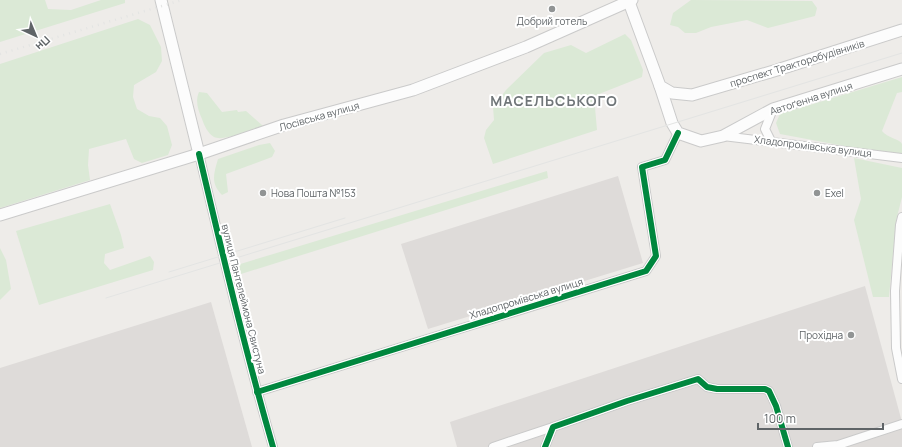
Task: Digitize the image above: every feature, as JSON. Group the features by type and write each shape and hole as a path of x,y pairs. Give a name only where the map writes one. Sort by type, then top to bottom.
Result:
{"main road":[{"name":"вулиця Пантелеймона Свистуна","path":"161,0 198,154"},
{"name":"Лосівська вулиця","path":"0,215 198,154 284,125 413,90 526,47 631,1"},
{"path":"631,1 672,123 678,133"},
{"name":"проспект Тракторобудівників","path":"660,86 672,93 692,95 777,70 902,30"},
{"name":"Автоґенна вулиця","path":"723,136 773,109 902,69"},
{"name":"Хладопромівська вулиця","path":"678,133 701,141 723,136"}],"street":[{"path":"771,141 765,129 773,109"},
{"name":"Хладопромівська вулиця","path":"257,392 646,271 656,256 642,167 665,160 678,133"},
{"name":"Хладопромівська вулиця","path":"723,136 902,158"},
{"name":"вулиця Пантелеймона Свистуна","path":"198,154 257,392 273,447"},
{"path":"902,217 900,225 895,291 896,348 902,378"},
{"path":"493,447 627,401 698,379 707,387 717,389 765,389 769,391 776,406 788,447"},
{"path":"817,447 838,446 902,424"},
{"path":"546,447 553,427"}],"shaded area":[{"path":"618,176 643,263 428,329 401,244"},
{"path":"865,286 902,422 902,447 457,447 450,422"},
{"path":"211,302 252,447 0,447 0,368"}],"green space":[{"path":"0,0 45,0 48,9 71,10 101,0 125,0 125,3 0,42"},
{"path":"691,0 812,1 817,8 815,16 768,28 747,20 711,27 696,33 685,33 678,27 670,25 673,13"},
{"path":"138,19 150,25 161,47 162,61 156,72 134,85 133,97 137,109 149,116 160,118 167,126 172,145 168,155 142,163 134,159 126,139 89,149 88,165 90,180 0,208 0,64"},
{"path":"625,34 631,40 643,70 642,77 594,96 597,130 493,164 484,138 486,130 494,120 493,107 506,90 544,53 571,45 586,53"},
{"path":"902,77 902,92 897,93 882,131 901,142 902,154 898,156 780,134 776,123 780,114"},
{"path":"199,92 207,93 222,112 237,110 238,112 246,111 263,126 231,137 214,137 206,129 199,112 197,102"},
{"path":"270,143 275,151 272,157 226,174 228,192 222,195 218,191 214,182 214,173 218,159 259,145"},
{"path":"854,158 902,168 902,197 896,221 889,297 873,297 854,220 861,199"},
{"path":"547,171 548,178 241,274 237,265"},
{"path":"110,204 124,248 105,254 104,263 110,270 150,256 154,262 153,270 39,305 16,231"},
{"path":"0,248 6,260 11,289 0,300"}],"tram line":[{"path":"106,298 902,53"},
{"path":"169,272 345,218"}],"railway":[{"path":"0,54 182,0"}],"cycle path":[{"path":"257,392 646,271 656,256 642,167 665,160 678,133"},
{"path":"199,154 243,338 273,447"},
{"path":"545,447 553,427 627,401 698,379 707,387 717,389 765,389 769,391 776,406 788,447"}],"place":[{"name":"Добрий готель","path":"552,9"},
{"name":"Нова Пошта №153","path":"263,193"},
{"name":"Exel","path":"817,193"},
{"name":"Прохідна","path":"851,335"}],"district":[{"name":"МАСЕЛЬСЬКОГО","path":"554,101"}]}
